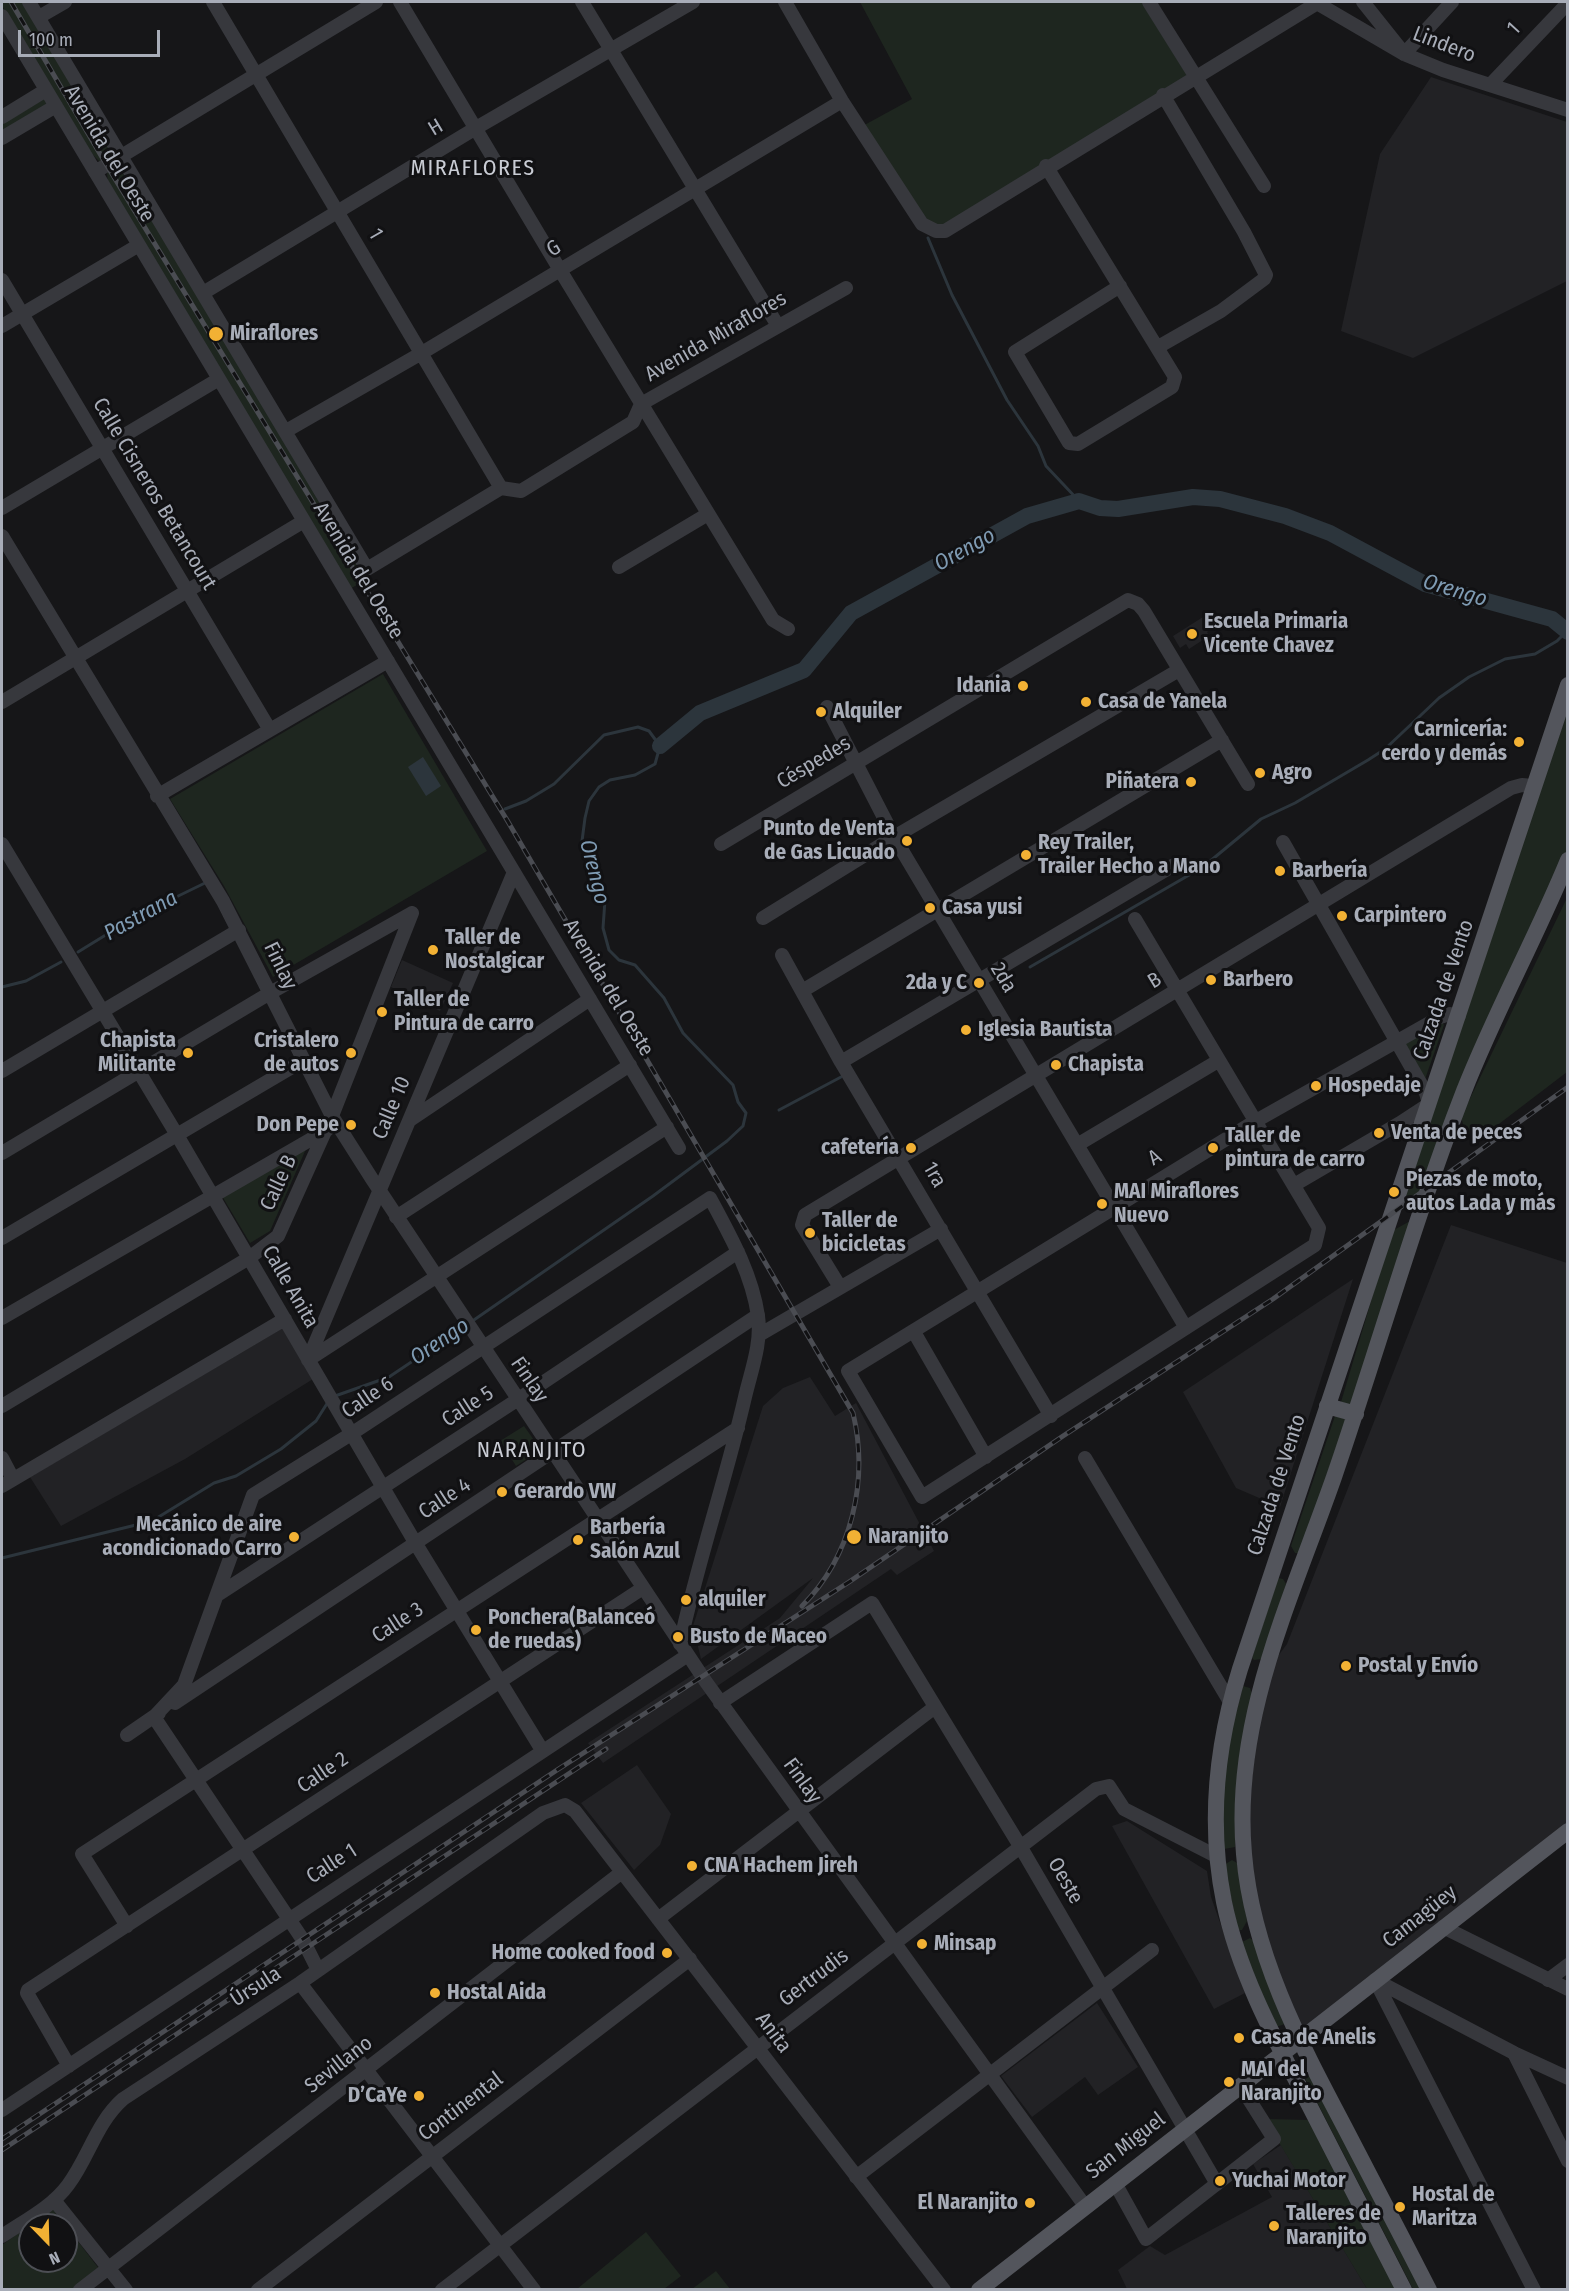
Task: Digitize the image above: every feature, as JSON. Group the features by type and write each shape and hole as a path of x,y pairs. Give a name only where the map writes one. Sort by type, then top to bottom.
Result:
{"main road":[{"name":"Calzada de Vento","path":"1404,2289 1282,2052 1234,1938 1224,1903 1218,1857 1215,1786 1230,1702 1494,911 1532,786 1568,685"},
{"path":"1429,2289 1300,2038 1274,1977 1258,1930 1244,1855 1242,1784 1248,1739 1263,1676 1356,1414 1424,1201 1461,1100 1498,1011 1568,860"},
{"path":"1327,1406 1356,1414"},
{"path":"1277,1560 1302,1570"},
{"name":"Camagüey","path":"1300,2038 1568,1831"},
{"path":"1218,1857 1244,1855"},
{"path":"1234,1938 1258,1930"},
{"name":"San Miguel","path":"979,2289 1300,2038"}],"street":[{"name":"Avenida del Oeste","path":"29,2 367,569"},
{"path":"39,17 65,2"},
{"name":"1","path":"213,2 501,488"},
{"path":"95,172 255,73 376,2"},
{"path":"400,2 773,620 788,629"},
{"path":"582,2 778,326"},
{"name":"H","path":"203,293 476,128 693,2"},
{"path":"785,2 842,100 922,224 936,231 945,231 1046,166 1317,2"},
{"path":"1149,2 1264,186"},
{"name":"Lindero","path":"1317,2 1404,54 1443,70 1568,110"},
{"path":"1363,2 1404,54 1452,2"},
{"name":"1","path":"1491,84 1568,3"},
{"name":"Avenida del Oeste","path":"2,15 679,1148"},
{"path":"2,117 46,90"},
{"path":"1158,347 1221,311 1264,279 1266,274 1244,232 1163,95"},
{"name":"G","path":"286,432 842,100"},
{"path":"2,138 56,106"},
{"path":"1046,166 1158,347 1175,377 1175,383 1073,445 1069,443 1015,352 1120,286"},
{"path":"2,326 139,245"},
{"name":"Calle Cisneros Betancourt","path":"2,280 270,730"},
{"name":"Avenida Miraflores","path":"367,569 501,488 521,490 633,422 641,404 846,288"},
{"path":"2,508 219,380"},
{"path":"619,567 708,514"},
{"path":"2,702 304,521"},
{"name":"Finlay","path":"2,536 239,930 304,1060 332,1124 379,1190 720,1703 1085,2206"},
{"name":"Céspedes","path":"721,844 1122,602 1133,601 1144,611 1179,670"},
{"path":"157,796 388,661"},
{"path":"763,918 894,837 1179,670 1248,784"},
{"name":"2da","path":"827,707 854,764 894,837 1186,1328"},
{"path":"802,991 1222,740"},
{"name":"B","path":"840,1287 802,1225 802,1219 1511,788 1522,785 1532,786"},
{"path":"1283,842 1426,1093 1429,1104 1294,1185"},
{"name":"Calle Anita","path":"2,844 177,1135 416,1544 542,1750"},
{"path":"842,1062 1174,865"},
{"name":"Calle 10","path":"308,1360 514,872"},
{"name":"Calle B","path":"2,1406 249,1258 278,1236 332,1124 412,913 270,993"},
{"path":"914,1332 986,1457 1315,1245 1319,1228 1135,919"},
{"path":"2,1071 101,1010 239,930"},
{"name":"1ra","path":"782,955 842,1062 1051,1416"},
{"path":"2,1153 270,993"},
{"path":"410,1120 590,999"},
{"name":"A","path":"986,1457 922,1497 848,1371 1254,1122 1440,1017 1450,1014 1458,1016"},
{"path":"2,1238 304,1060"},
{"path":"1077,1145 1218,1061"},
{"path":"396,1217 630,1065"},
{"path":"1400,1123 1407,1125 1416,1142"},
{"path":"2,1318 332,1124"},
{"path":"308,1360 667,1127"},
{"name":"Calle 6","path":"154,1717 184,1685 219,1594 253,1495 351,1434 710,1198 738,1252"},
{"path":"759,1335 941,1229"},
{"path":"684,1650 759,1335 758,1315 738,1252"},
{"name":"Calle 5","path":"219,1594 517,1400 738,1252"},
{"name":"Calle 4","path":"154,1717 758,1315"},
{"path":"2,1458 7,1483 285,1319"},
{"name":"Calle 3","path":"127,1926 82,1854 738,1428"},
{"path":"1085,1458 1230,1702"},
{"name":"Calle 2","path":"69,2066 27,1993 28,1990 643,1588"},
{"name":"Oeste","path":"720,1703 872,1603 1020,1846 1186,2127 1217,2184"},
{"name":"Calle 1","path":"2,2110 288,1917 542,1750 684,1650"},
{"path":"658,1919 935,1707"},
{"path":"126,1735 154,1717 195,1781 245,1850 303,1940 318,1970"},
{"name":"Gertrudis","path":"442,2289 1096,1789 1109,1786 1124,1809 1218,1857"},
{"name":"Anita","path":"565,1805 575,1811 944,2289"},
{"name":"Úrsula","path":"2,2236 54,2200 76,2173 102,2122 123,2099 300,1983 543,1813 565,1805"},
{"name":"Sevillano","path":"80,2289 622,1872"},
{"path":"1443,1927 1568,1989"},
{"path":"856,2177 1152,1950"},
{"name":"Continental","path":"258,2289 690,1959"},
{"path":"1548,1980 1568,1965"},
{"path":"1375,1980 1514,2054 1568,2078"},
{"path":"1375,1980 1534,2289"},
{"path":"300,1983 365,2071 534,2289"},
{"path":"1514,2054 1568,2161"},
{"path":"1115,2183 1146,2239 1274,2139 1240,2085"},
{"path":"54,2200 126,2289"}],"shaded area":[{"path":"2,2 26,2 108,146 110,153 100,162 91,153 2,6"},
{"path":"860,2 1149,2 1195,76 945,231 922,224 859,128 912,99"},
{"path":"1431,77 1567,122 1567,281 1413,358 1341,331 1380,154"},
{"path":"46,98 50,103 2,132 2,124"},
{"path":"115,167 129,179 370,577 350,589 108,184 107,172"},
{"name":"Escuela Primaria Vicente Chavez","path":"1203,617 1211,629 1207,632 1209,636 1189,649 1186,644 1180,648 1173,636"},
{"path":"383,674 487,851 273,977 224,886 170,799"},
{"path":"1567,685 1567,860 1429,1189 1390,1217"},
{"path":"423,757 441,786 426,796 408,767"},
{"path":"1566,900 1567,1072 1491,1130 1466,1135 1461,1117"},
{"path":"402,960 453,983 440,1011 391,987"},
{"path":"1441,1020 1444,1025 1424,1082 1404,1041"},
{"path":"306,1149 270,1231 250,1243 222,1196"},
{"path":"1412,1220 1352,1406 1341,1402 1392,1231"},
{"path":"1451,1225 1567,1263 1567,1831 1300,2038 1290,2018 1244,1855 1263,1676 1287,1644"},
{"path":"1353,1279 1280,1507 1236,1488 1183,1392"},
{"path":"283,1328 313,1379 185,1459 61,1526 30,1477"},
{"path":"810,1377 835,1416 856,1403 934,1551 897,1575 891,1569 603,1763 588,1743 780,1618 813,1578 701,1659 693,1626 763,1406 783,1388"},
{"path":"1335,1416 1346,1419 1300,1553 1295,1553 1291,1546"},
{"path":"524,1426 541,1450 516,1466 500,1441"},
{"path":"1278,1578 1283,1579 1286,1584 1262,1659 1254,1660 1252,1658"},
{"path":"1243,1686 1250,1688 1252,1694 1236,1808 1235,1847 1224,1849 1221,1771"},
{"path":"637,1765 671,1814 660,1845 634,1870 581,1803"},
{"path":"1127,1821 1207,1871 1211,1897 1245,1993 1214,2009 1112,1826"},
{"path":"1232,1860 1237,1863 1247,1921 1242,1930 1238,1930 1224,1865"},
{"path":"1250,1938 1254,1941 1285,2024 1276,2027 1242,1947 1242,1942"},
{"path":"1097,2003 1138,2067 1098,2095 1085,2077 1032,2117 1001,2076"},
{"path":"1301,2058 1424,2289 1413,2289 1299,2067 1298,2060"},
{"path":"1265,2119 1310,2120 1398,2289 1367,2289"},
{"name":"Talleres de Naranjito","path":"1281,2145 1367,2289 1127,2289 1118,2270 1150,2246 1165,2255 1272,2197 1253,2164"},
{"path":"646,2232 681,2276 664,2289 577,2289"},
{"path":"18,2234 18,2273 78,2273 78,2242 100,2270 74,2289 2,2289 2,2245"},
{"path":"716,2271 730,2289 692,2289"}],"waterway":[{"path":"928,238 952,295 1007,400 1038,446 1046,466 1079,501"},
{"name":"Orengo","path":"660,746 700,713 804,670 851,613 1027,516 1079,501 1100,508 1118,509 1193,497 1220,499 1285,516 1330,533 1425,584 1552,619 1568,632"},
{"path":"1030,967 1203,867 1261,819 1295,803 1385,749 1439,698 1469,677 1505,659 1535,654 1557,641 1566,632"},
{"name":"Orengo","path":"471,1322 653,1196 727,1141 743,1126 746,1113 738,1102 733,1085 683,1033 664,998 635,965 619,960 609,950 603,928 605,900 587,862 582,841 585,818 589,801 599,787 610,780 635,775 655,764 660,746 649,731 638,727 604,735 554,784 526,801 505,809"},
{"name":"Pastrana","path":"78,952 135,917 205,883"},
{"name":"Pastrana","path":"2,987 26,981 61,962"},
{"path":"779,1110 841,1077"},
{"name":"Orengo","path":"335,1396 389,1377 465,1326"},
{"name":"Orengo","path":"2,1558 152,1521 214,1483 236,1476 281,1449 316,1421 328,1402"}],"railway":[{"path":"11,2 106,164 507,820 853,1413 859,1464 852,1516 833,1564 819,1586 802,1606"},
{"path":"2,2139 557,1770 849,1582 1063,1436 1273,1299 1568,1087"},
{"path":"2,2150 606,1749"}],"place":[{"name":"Miraflores","path":"216,334"},
{"name":"Escuela Primaria Vicente Chavez","path":"1192,634"},
{"name":"Idania","path":"1023,686"},
{"name":"Casa de Yanela","path":"1086,702"},
{"name":"Alquiler","path":"821,712"},
{"name":"Carnicería: cerdo y demás","path":"1519,742"},
{"name":"Agro","path":"1260,773"},
{"name":"Piñatera","path":"1191,782"},
{"name":"Punto de Venta de Gas Licuado","path":"907,841"},
{"name":"Rey Trailer, Trailer Hecho a Mano","path":"1026,855"},
{"name":"Barbería","path":"1280,871"},
{"name":"Casa yusi","path":"930,908"},
{"name":"Carpintero","path":"1342,916"},
{"name":"Taller de Nostalgicar","path":"433,950"},
{"name":"Barbero","path":"1211,980"},
{"name":"2da y C","path":"979,983"},
{"name":"Taller de Pintura de carro","path":"382,1012"},
{"name":"Iglesia Bautista","path":"966,1030"},
{"name":"Chapista Militante","path":"188,1053"},
{"name":"Cristalero de autos","path":"351,1053"},
{"name":"Chapista","path":"1056,1065"},
{"name":"Hospedaje","path":"1316,1086"},
{"name":"Don Pepe","path":"351,1125"},
{"name":"Venta de peces","path":"1379,1133"},
{"name":"cafetería","path":"911,1148"},
{"name":"Taller de pintura de carro","path":"1213,1148"},
{"name":"Piezas de moto, autos Lada y más","path":"1394,1192"},
{"name":"MAI Miraflores Nuevo","path":"1102,1204"},
{"name":"Taller de bicicletas","path":"810,1233"},
{"name":"Gerardo VW","path":"502,1492"},
{"name":"Mecánico de aire acondicionado Carro","path":"294,1537"},
{"name":"Naranjito","path":"854,1537"},
{"name":"Barbería Salón Azul","path":"578,1540"},
{"name":"alquiler","path":"686,1600"},
{"name":"Ponchera(Balanceó de ruedas)","path":"476,1630"},
{"name":"Busto de Maceo","path":"678,1637"},
{"name":"Postal y Envío","path":"1346,1666"},
{"name":"CNA Hachem Jireh","path":"692,1866"},
{"name":"Minsap","path":"922,1944"},
{"name":"Home cooked food","path":"667,1953"},
{"name":"Hostal Aida","path":"435,1993"},
{"name":"Casa de Anelis","path":"1239,2038"},
{"name":"MAI del Naranjito","path":"1229,2082"},
{"name":"D’CaYe","path":"419,2096"},
{"name":"Yuchai Motor","path":"1220,2181"},
{"name":"El Naranjito","path":"1030,2203"},
{"name":"Hostal de Maritza","path":"1400,2207"},
{"name":"Talleres de Naranjito","path":"1274,2226"}],"district":[{"name":"MIRAFLORES","path":"473,169"},
{"name":"NARANJITO","path":"532,1451"}]}
